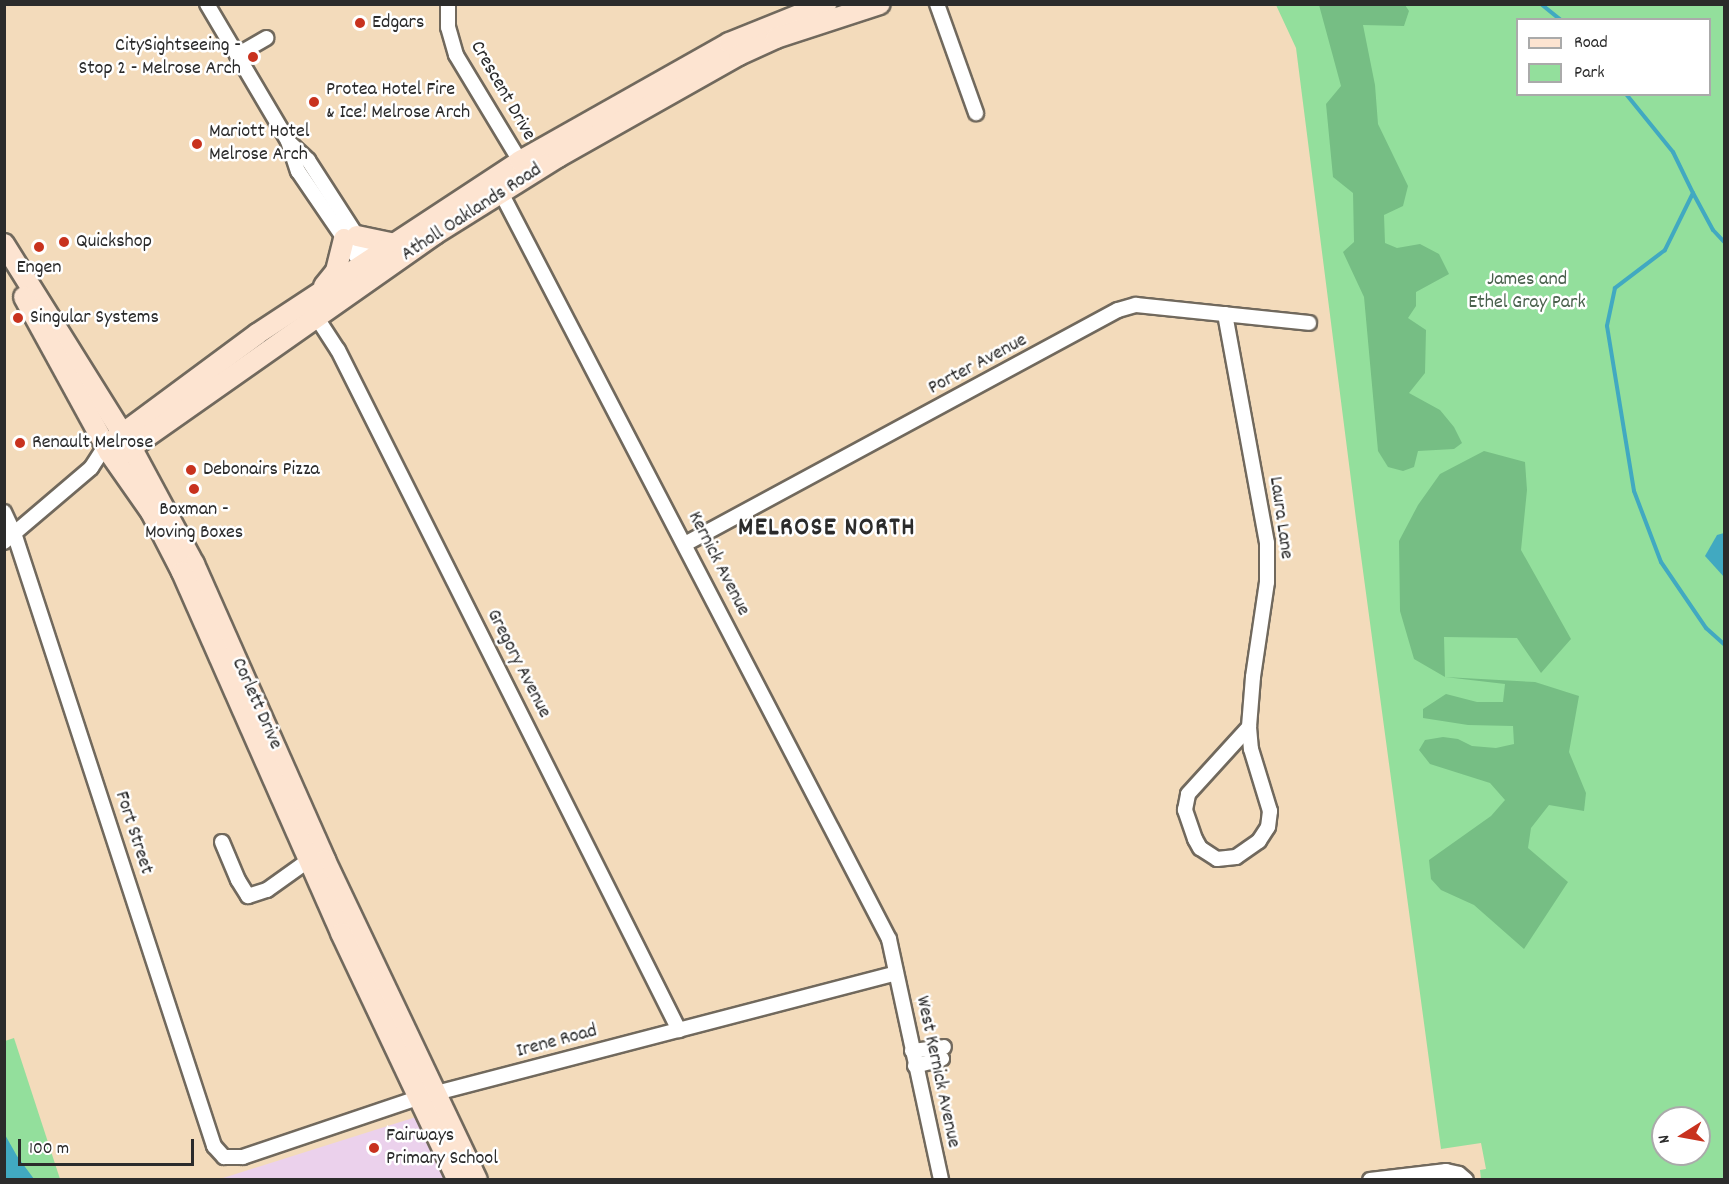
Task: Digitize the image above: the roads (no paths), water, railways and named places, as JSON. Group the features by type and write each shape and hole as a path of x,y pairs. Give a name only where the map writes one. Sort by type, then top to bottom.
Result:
{"main road":[{"path":"774,23 805,4"},
{"name":"Atholl Oaklands Road","path":"110,453 223,358 316,294 372,269 435,234 498,185 520,161 729,43 826,4"},
{"name":"Atholl Oaklands Road","path":"127,440 317,318 372,269 395,244 498,185 558,157 739,55 776,38 880,4"},
{"path":"316,294 336,271 350,238 395,244"},
{"name":"Corlett Drive","path":"4,244 127,440 194,564 427,1096 458,1179"},
{"name":"Corlett Drive","path":"4,263 110,453 151,512 182,572 309,860 427,1096 477,1179"},
{"path":"223,358 235,360 259,356"}],"street":[{"path":"207,4 288,141 298,171 372,269"},
{"name":"Crescent Drive","path":"448,4 448,27 456,55 520,161"},
{"path":"938,4 975,113"},
{"path":"237,55 267,38"},
{"name":"Kernick Avenue","path":"498,185 881,923 892,950 896,973"},
{"name":"Porter Avenue","path":"686,544 1118,310 1136,306 1309,323"},
{"name":"Laura Lane","path":"1226,314 1267,543 1267,582 1253,677 1249,728 1251,749 1270,811 1268,827 1259,841 1236,857 1217,860 1200,848 1195,839 1185,810 1188,794 1249,728"},
{"name":"Gregory Avenue","path":"317,318 338,350 679,1030"},
{"name":"Atholl Oaklands Road","path":"9,538 110,453"},
{"name":"Fort Street","path":"4,512 9,538 214,1146 219,1153 231,1159"},
{"path":"222,842 238,880 248,896 267,890 309,860"},
{"name":"Irene Road","path":"231,1159 427,1096 896,973"},
{"name":"West Kernick Avenue","path":"896,973 941,1179"},
{"path":"912,1052 943,1053 915,1066"},
{"path":"1370,1179 1446,1172 1459,1173 1466,1179"}],"water":[{"path":"1724,533 1724,577 1705,556 1717,535"},
{"path":"4,1133 17,1156 34,1179 5,1179"}],"waterway":[{"path":"1541,4 1558,18"},
{"path":"1628,96 1673,152 1693,193 1665,250 1615,288 1607,326 1634,491 1661,562 1706,628 1724,644"},
{"path":"1693,193 1713,230 1724,242"}],"place":[{"name":"Edgars","path":"360,23"},
{"name":"CitySightseeing - Stop 2 - Melrose Arch","path":"253,57"},
{"name":"Protea Hotel Fire & Ice! Melrose Arch","path":"314,102"},
{"name":"Mariott Hotel Melrose Arch","path":"197,144"},
{"name":"Quickshop","path":"64,242"},
{"name":"Engen","path":"39,247"},
{"name":"Singular Systems","path":"18,318"},
{"name":"Renault Melrose","path":"20,443"},
{"name":"Debonairs Pizza","path":"191,470"},
{"name":"Boxman - Moving Boxes","path":"194,489"},
{"name":"Fairways Primary School","path":"374,1148"}],"district":[{"name":"MELROSE NORTH","path":"827,529"}],"park label":[{"name":"James and Ethel Gray Park","path":"1527,292"}]}
